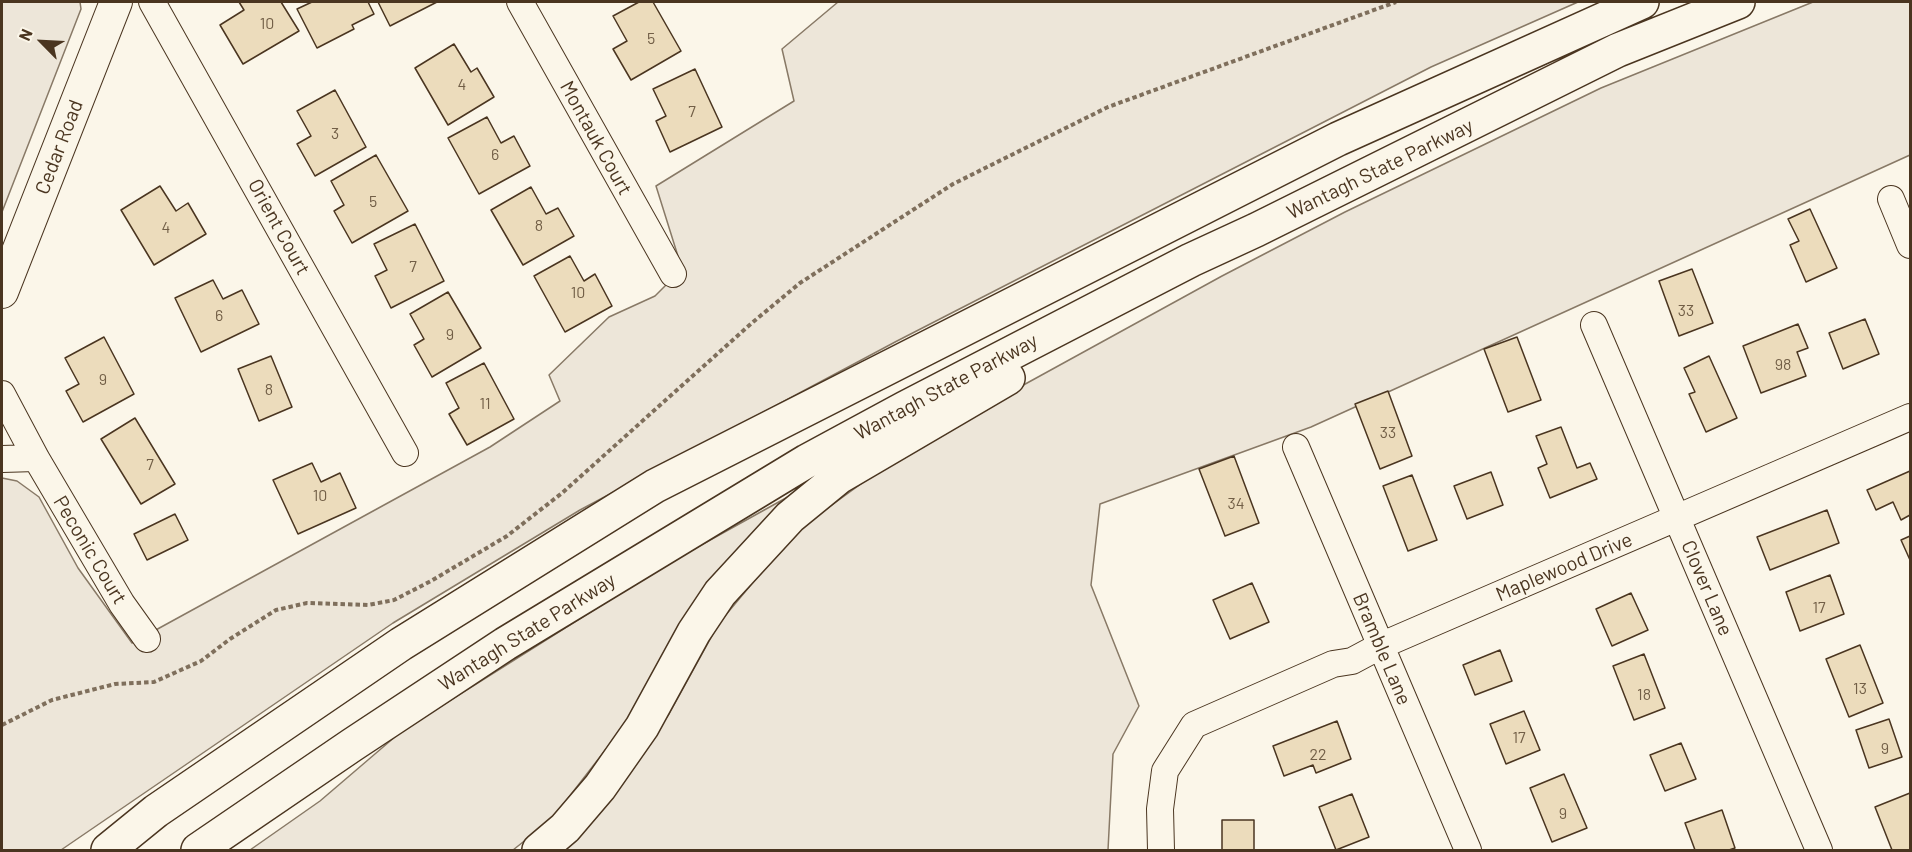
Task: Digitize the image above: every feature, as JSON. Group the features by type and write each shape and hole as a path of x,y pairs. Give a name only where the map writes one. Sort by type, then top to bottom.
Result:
{"highway":[{"path":"108,850 156,811 401,644 655,486 1338,139 1642,2"},
{"name":"Wantagh State Parkway","path":"198,850 506,644 779,478 904,408 1191,260 1256,231 1618,50 1738,2"},
{"path":"539,850 565,828 600,787 642,727 694,632 720,593 790,518 839,477 1024,368 1191,260"}],"street":[{"name":"Cedar Road","path":"2,292 116,2"},
{"name":"Orient Court","path":"152,2 405,453"},
{"name":"Montauk Court","path":"520,2 673,274"},
{"path":"1891,199 1911,245"},
{"name":"Clover Lane","path":"1594,325 1819,850"},
{"name":"Peconic Court","path":"2,394 36,458 122,604 147,639"},
{"name":"Maplewood Drive","path":"1161,850 1160,809 1165,771 1194,725 1333,664 1352,661 1380,646 1911,417"},
{"name":"Bramble Lane","path":"1296,447 1468,850"},
{"path":"2,459 36,458"}],"path":[{"path":"2,725 52,700 115,684 154,682 201,661 230,639 276,610 307,603 368,605 394,600 431,581 507,536 562,493 753,322 800,283 953,184 1108,107 1396,2"}],"shaded area":[{"path":"2,2 80,2 81,9 2,212"},
{"path":"838,2 1578,2 1431,67 897,341 580,510 393,623 61,850 2,850 2,478 17,481 39,497 78,568 132,643 490,447 560,401 549,375 609,317 655,296 682,269 656,186 794,101 782,49"},
{"path":"1813,2 1910,2 1910,155 1311,427 1100,504 1091,585 1139,706 1113,754 1108,850 560,850 611,793 669,714 719,623 796,531 916,444 1222,276 1345,212 1601,88"},
{"path":"822,478 739,548 671,641 627,722 552,819 513,850 250,850 320,801 403,730 665,565"}],"building":[{"path":"239,2 281,2 299,31 243,64 220,25 244,10"},
{"path":"312,2 368,2 374,14 352,25 354,29 317,48 297,9"},
{"path":"378,2 437,2 390,26"},
{"path":"639,2 653,2 681,51 631,80 613,49 627,41 613,16"},
{"path":"454,44 471,72 477,68 494,97 448,125 415,68"},
{"path":"695,69 722,127 670,152 656,121 666,116 653,89"},
{"path":"335,90 366,147 315,176 297,144 311,136 297,111"},
{"path":"487,117 501,143 514,136 530,166 479,194 448,138"},
{"path":"376,155 408,211 352,243 334,211 344,205 331,181"},
{"path":"160,186 176,211 188,203 206,234 154,265 121,210"},
{"path":"531,187 546,214 558,208 574,236 523,265 491,210"},
{"path":"1810,209 1837,268 1806,282 1790,245 1799,241 1788,219"},
{"path":"415,224 444,281 391,308 375,276 387,270 374,244"},
{"path":"570,256 584,281 595,274 612,306 565,332 534,276"},
{"path":"1692,269 1713,323 1679,336 1659,281"},
{"path":"213,280 223,299 242,290 259,324 201,352 175,298"},
{"path":"448,292 481,348 432,377 414,345 424,339 410,314"},
{"path":"1865,319 1879,354 1843,369 1829,333"},
{"path":"1798,324 1808,348 1797,352 1806,376 1761,393 1743,346"},
{"path":"104,337 134,394 83,422 66,391 79,384 65,358"},
{"path":"1517,337 1541,400 1508,412 1484,349"},
{"path":"271,356 292,407 259,421 238,369"},
{"path":"1709,356 1737,418 1706,432 1689,394 1695,392 1684,368"},
{"path":"484,363 514,419 467,445 449,414 459,408 446,383"},
{"path":"1388,391 1412,456 1380,469 1355,404"},
{"path":"135,418 175,484 141,504 101,439"},
{"path":"1561,427 1577,468 1590,463 1597,479 1550,498 1538,468 1547,464 1536,436"},
{"path":"1234,456 1259,523 1225,536 1199,469"},
{"path":"312,463 321,482 340,473 356,508 298,534 273,480"},
{"path":"1910,471 1910,515 1901,520 1893,502 1876,510 1867,490"},
{"path":"1491,472 1503,505 1467,519 1454,486"},
{"path":"1412,475 1437,540 1408,551 1383,486"},
{"path":"1827,510 1839,543 1770,570 1757,537"},
{"path":"175,514 188,540 147,560 134,534"},
{"path":"1910,536 1910,560 1901,540"},
{"path":"1830,575 1844,614 1800,631 1786,592"},
{"path":"1252,583 1269,622 1230,639 1213,600"},
{"path":"1631,593 1648,630 1612,646 1596,609"},
{"path":"1860,645 1883,703 1849,717 1826,659"},
{"path":"1500,650 1512,681 1475,695 1463,665"},
{"path":"1644,654 1665,708 1634,720 1613,666"},
{"path":"1524,711 1540,750 1506,764 1490,724"},
{"path":"1889,719 1902,757 1869,768 1856,730"},
{"path":"1337,721 1351,759 1316,773 1313,765 1284,776 1273,746"},
{"path":"1681,743 1696,779 1665,791 1650,755"},
{"path":"1564,774 1587,828 1552,842 1530,788"},
{"path":"1910,793 1910,850 1892,850 1875,807"},
{"path":"1352,794 1369,837 1336,850 1319,807"},
{"path":"1722,810 1735,848 1695,850 1685,823"},
{"path":"1222,820 1254,820 1254,850 1222,850"}]}
